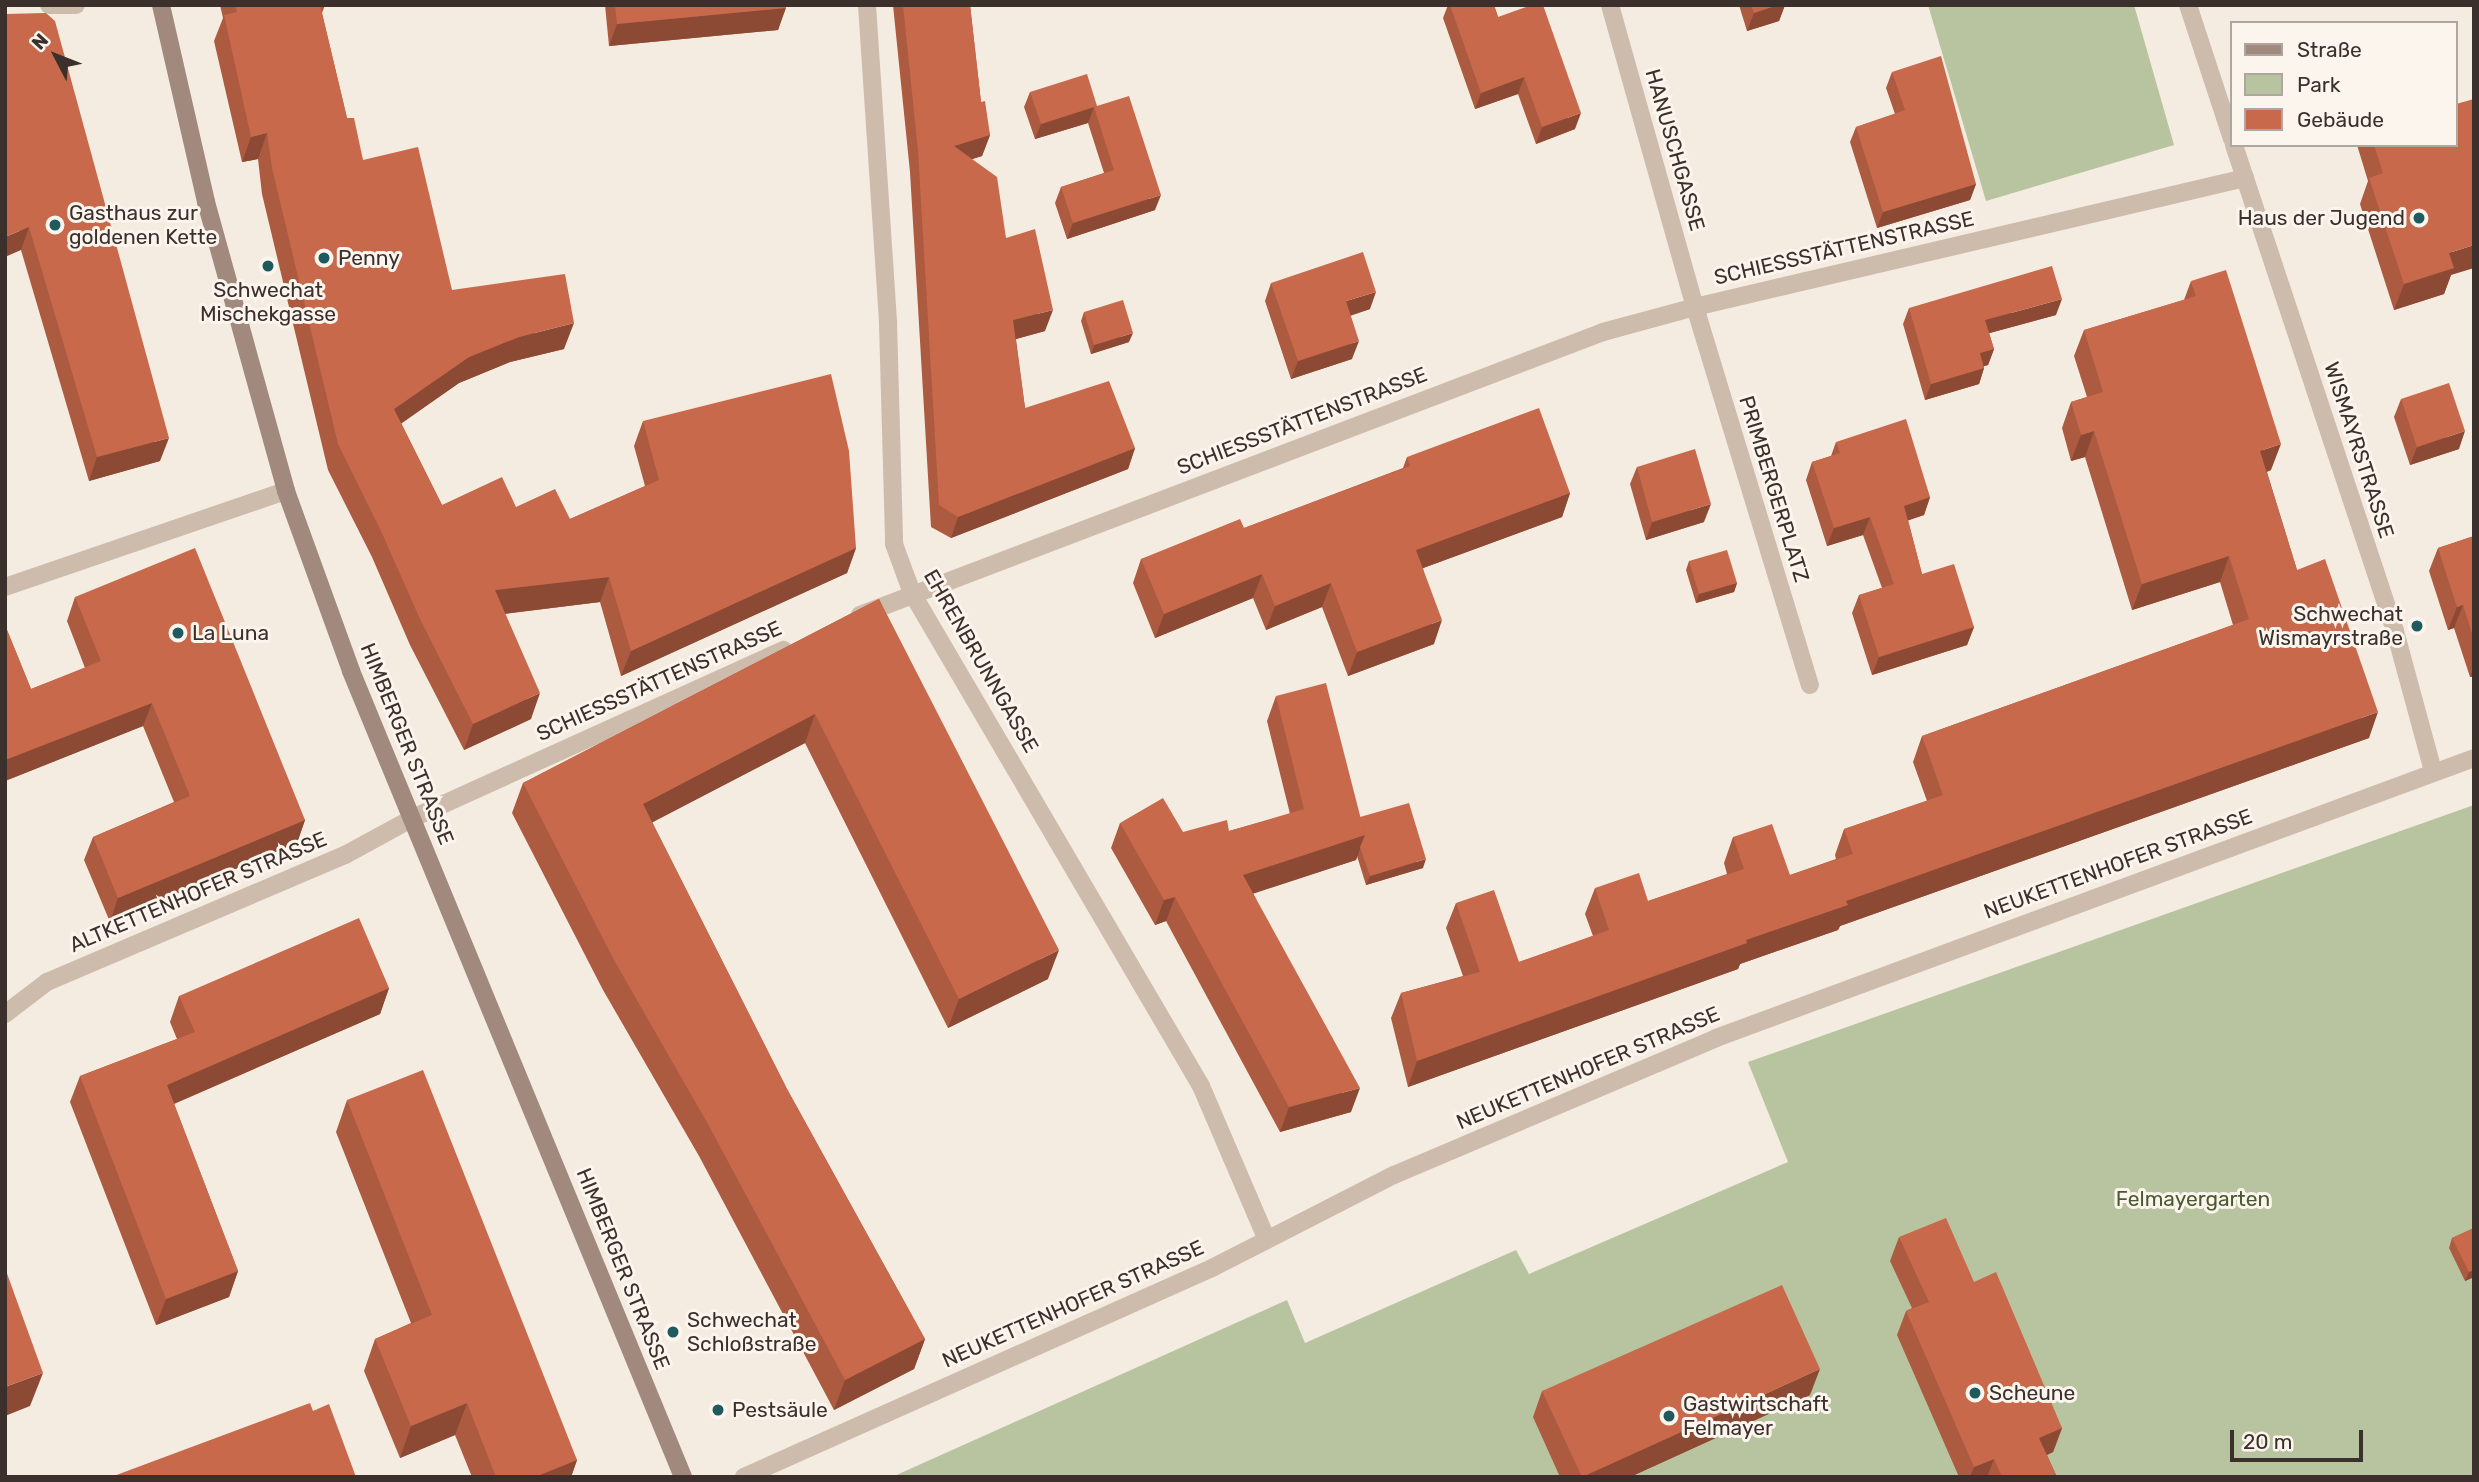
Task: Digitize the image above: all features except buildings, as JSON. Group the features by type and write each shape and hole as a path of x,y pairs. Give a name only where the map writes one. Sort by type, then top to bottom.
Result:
{"main road":[{"name":"HIMBERGER STRASSE","path":"161,5 206,202 286,491 351,671 683,1477"}],"street":[{"path":"50,5 76,5"},
{"name":"EHRENBRUNNGASSE","path":"867,5 888,323 894,544 912,593 1201,1086 1266,1238"},
{"name":"HANUSCHGASSE","path":"1610,5 1695,307"},
{"path":"2188,5 2230,133"},
{"name":"WISMAYRSTRASSE","path":"2235,147 2395,631 2433,771"},
{"name":"SCHIESSSTÄTTENSTRASSE","path":"848,621 912,593 1603,332 1695,307 2245,178"},
{"name":"PRIMBERGERPLATZ","path":"1695,307 1810,684"},
{"path":"5,587 286,491"},
{"name":"SCHIESSSTÄTTENSTRASSE","path":"413,818 798,643"},
{"name":"NEUKETTENHOFER STRASSE","path":"744,1477 1212,1268 1266,1238 1394,1175 1716,1038 2474,758"},
{"name":"ALTKETTENHOFER STRASSE","path":"5,1014 47,982 345,855 413,818"}],"green space":[{"path":"1928,5 2134,5 2174,145 1986,201"},
{"name":"Felmayergarten","path":"2474,805 2474,1477 892,1477 1287,1300 1305,1343 1516,1250 1529,1274 1788,1162 1748,1062"}],"place":[{"name":"Haus der Jugend","path":"2419,218"},
{"name":"Gasthaus zur goldenen Kette","path":"55,225"},
{"name":"Penny","path":"324,258"},
{"name":"Schwechat Mischekgasse","path":"268,266"},
{"name":"Schwechat Wismayrstraße","path":"2417,626"},
{"name":"La Luna","path":"178,633"},
{"name":"Schwechat Schloßstraße","path":"673,1332"},
{"name":"Scheune","path":"1975,1393"},
{"name":"Pestsäule","path":"718,1410"},
{"name":"Gastwirtschaft Felmayer","path":"1669,1416"}]}
